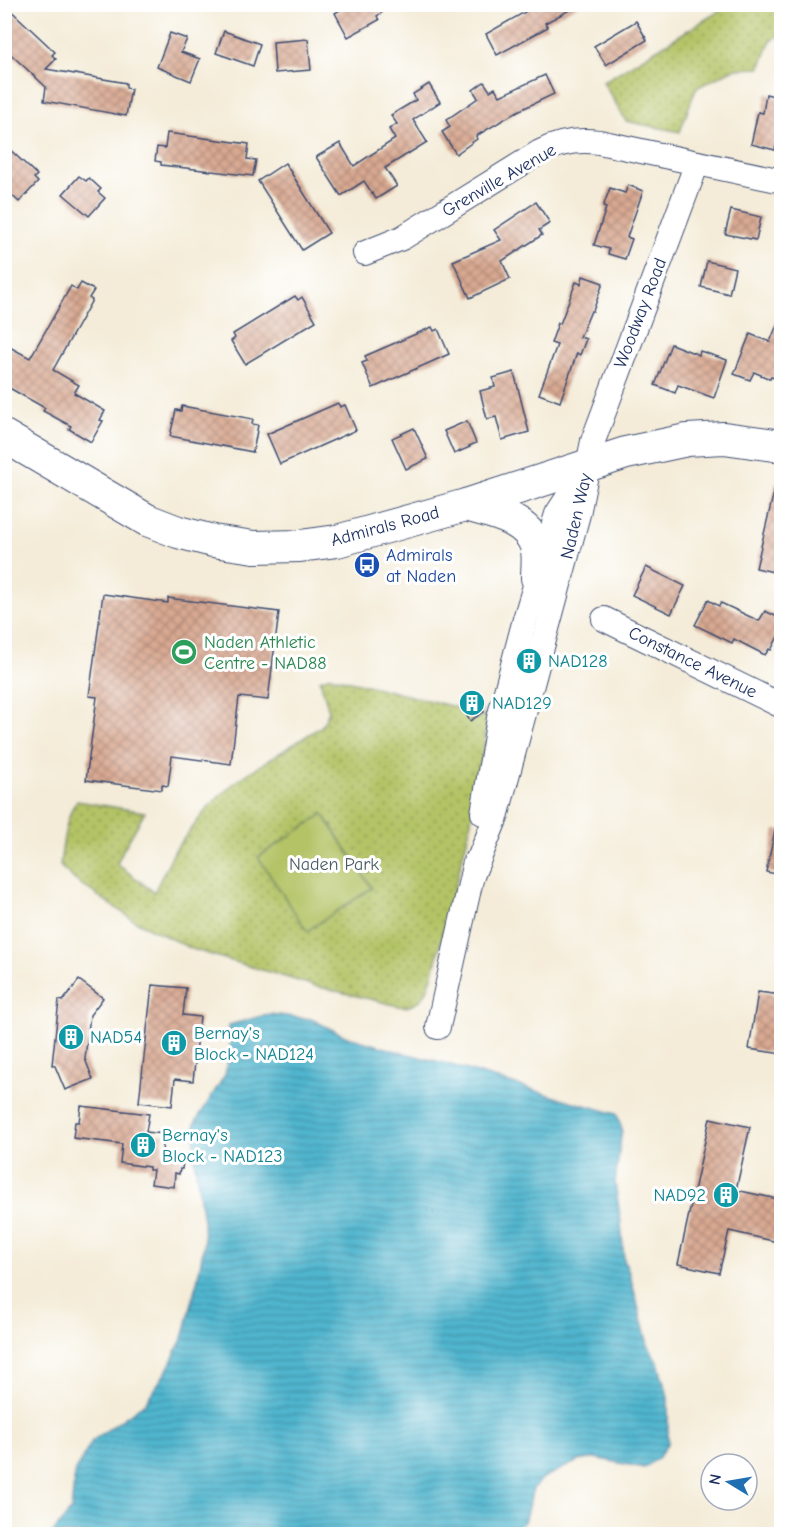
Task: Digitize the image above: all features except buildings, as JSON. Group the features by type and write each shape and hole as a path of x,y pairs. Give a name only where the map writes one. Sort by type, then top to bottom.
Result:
{"main road":[{"name":"Admirals Road","path":"4,436 147,520 178,532 213,541 254,547 300,546 337,541 466,505 588,465 647,448 687,440 724,438 782,446"},
{"path":"466,505 512,519 529,533 536,546 537,578"}],"street":[{"name":"Grenville Avenue","path":"365,253 402,238 540,152 569,141 589,141 782,181"},
{"name":"Woodway Road","path":"588,465 592,441 697,163"},
{"name":"Naden Way","path":"438,1027 472,876 499,718 557,514 588,465"},
{"name":"Naden Way","path":"472,876 496,817 578,514 588,465"},
{"name":"Constance Avenue","path":"604,618 782,706"}],"green space":[{"path":"721,5 781,5 781,34 770,42 760,68 734,69 696,88 680,132 626,121 603,82 721,10"},
{"name":"Naden Park","path":"330,676 463,709 470,721 482,714 489,716 469,832 433,973 424,996 410,1006 403,1007 315,986 192,949 135,921 75,880 60,866 67,822 77,801 145,812 117,864 154,892 175,850 209,806 250,772 322,726 329,711 320,680"},
{"path":"323,814 372,888 307,931 258,857"}],"water":[{"path":"269,1014 311,1019 345,1036 617,1114 622,1129 615,1183 624,1260 648,1345 658,1363 668,1397 668,1442 659,1457 644,1468 595,1458 578,1461 543,1478 533,1489 524,1522 508,1534 52,1534 71,1510 75,1472 92,1441 145,1403 166,1372 184,1335 204,1245 194,1158 195,1123 225,1075 230,1049 229,1025"}],"place":[{"name":"Admirals at Naden","path":"367,565"},
{"name":"Naden Athletic Centre - NAD88","path":"184,652"},
{"name":"NAD128","path":"529,661"},
{"name":"NAD129","path":"472,703"},
{"name":"NAD54","path":"71,1037"},
{"name":"Bernay's Block - NAD124","path":"174,1043"},
{"name":"Bernay's Block - NAD123","path":"143,1145"},
{"name":"NAD92","path":"726,1195"}]}
